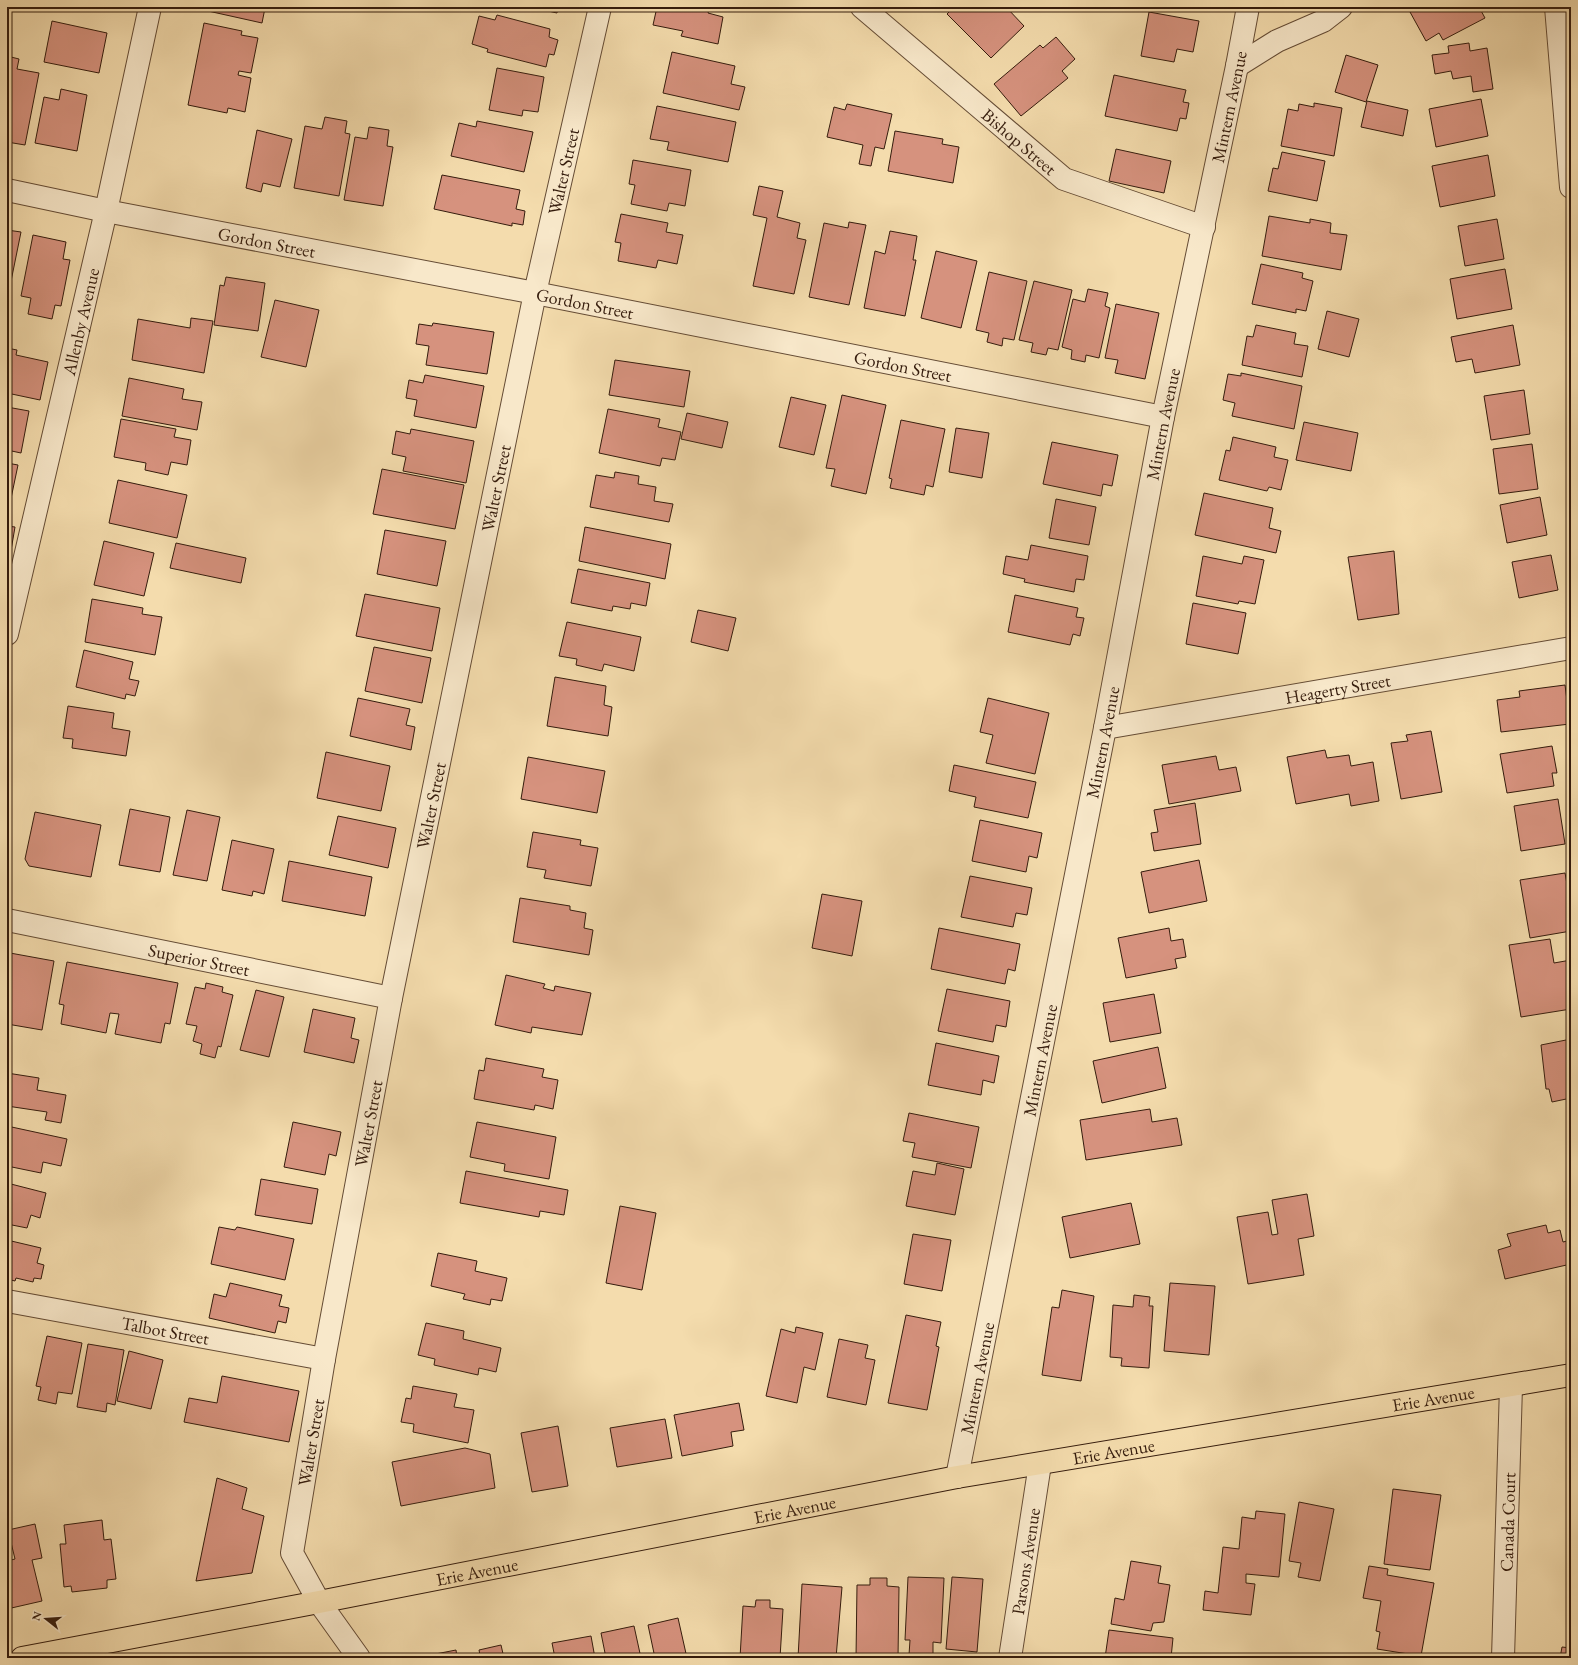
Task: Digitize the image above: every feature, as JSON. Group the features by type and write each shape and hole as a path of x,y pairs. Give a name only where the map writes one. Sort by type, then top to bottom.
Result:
{"main road":[{"name":"Erie Avenue","path":"22,1658 319,1602 957,1477 1571,1375"}],"street":[{"name":"Allenby Avenue","path":"7,634 106,211 150,7"},
{"name":"Walter Street","path":"359,1658 319,1602 292,1553 324,1359 391,998 535,293 600,7"},
{"name":"Bishop Street","path":"862,7 1064,179 1204,227"},
{"name":"Mintern Avenue","path":"957,1477 1105,728 1163,417 1204,227 1248,7"},
{"path":"1237,66 1277,41 1323,21 1341,7"},
{"path":"1556,7 1571,187"},
{"name":"Gordon Street","path":"7,190 106,211 535,293 1163,417"},
{"name":"Heagerty Street","path":"1105,728 1571,648"},
{"name":"Superior Street","path":"7,920 391,998"},
{"name":"Talbot Street","path":"7,1301 324,1359"},
{"name":"Canada Court","path":"1503,1658 1511,1386"},
{"name":"Parsons Avenue","path":"1010,1658 1040,1464"}],"building":[{"path":"209,7 282,7 281,11 265,8 262,23 208,11"},
{"path":"530,7 558,7 557,13"},
{"path":"657,7 710,7 708,13 723,17 718,44 681,36 683,31 653,25"},
{"path":"954,7 1006,7 1024,26 991,58 947,14"},
{"path":"1419,7 1479,7 1485,18 1443,40 1439,33 1426,41 1410,12"},
{"path":"1149,12 1199,21 1193,52 1177,49 1174,62 1141,56"},
{"path":"497,15 550,29 549,37 558,40 554,55 549,54 546,67 487,52 488,49 472,44 479,16 495,20"},
{"path":"52,21 107,33 99,73 44,62"},
{"path":"204,23 242,31 241,35 258,38 251,73 239,71 238,75 251,78 245,112 228,108 227,113 188,105"},
{"path":"1056,37 1075,59 1062,71 1068,78 1021,116 994,84 1040,45 1043,48"},
{"path":"1469,43 1470,51 1487,48 1493,89 1473,92 1471,76 1453,79 1451,71 1435,74 1432,55 1449,53 1448,46"},
{"path":"672,52 735,66 731,84 745,87 739,110 663,93"},
{"path":"1346,55 1378,65 1366,102 1335,92"},
{"path":"7,56 19,59 17,69 39,73 25,145 7,142"},
{"path":"497,68 544,77 538,112 523,110 522,116 489,110"},
{"path":"1114,75 1186,90 1183,102 1189,103 1186,119 1180,118 1177,131 1105,116"},
{"path":"61,89 87,95 77,151 35,143 44,97 59,100"},
{"path":"1481,99 1488,136 1436,147 1429,109"},
{"path":"1367,101 1408,110 1403,136 1361,127"},
{"path":"1314,103 1342,108 1334,156 1281,146 1288,109 1298,111 1299,104 1314,107"},
{"path":"847,104 892,114 884,149 875,147 871,166 859,164 863,145 827,137 834,107 845,110"},
{"path":"657,106 736,122 728,162 667,150 669,142 650,139"},
{"path":"325,117 347,121 345,133 350,134 339,196 294,188 305,126 322,129"},
{"path":"477,121 533,132 524,172 451,156 459,123 476,127"},
{"path":"369,127 389,130 387,146 393,147 383,206 344,200 355,137 367,139"},
{"path":"257,130 292,139 280,187 263,183 261,192 246,188"},
{"path":"895,131 943,139 942,144 959,147 953,183 888,171"},
{"path":"1116,149 1171,161 1164,193 1109,181"},
{"path":"1282,152 1325,161 1317,201 1268,191 1273,168 1278,169"},
{"path":"1488,155 1495,196 1440,207 1432,166"},
{"path":"633,160 691,170 685,206 669,203 667,211 631,204 635,185 629,184"},
{"path":"442,175 520,190 516,209 525,211 523,225 512,223 512,226 434,209"},
{"path":"759,186 783,191 777,217 800,223 797,238 806,240 794,294 753,286 767,218 753,215"},
{"path":"621,214 668,223 666,232 683,235 677,264 658,260 656,268 618,261 621,243 615,242"},
{"path":"1269,216 1310,223 1310,219 1331,223 1330,233 1347,235 1341,270 1262,256"},
{"path":"1497,219 1504,259 1465,266 1458,226"},
{"path":"849,222 866,225 849,305 809,297 824,223 848,228"},
{"path":"7,230 21,232 8,296 7,296"},
{"path":"890,231 917,236 913,260 916,260 905,316 864,308 875,251 885,254"},
{"path":"33,235 66,242 63,259 70,260 61,306 55,305 52,319 28,314 31,298 21,296"},
{"path":"936,251 977,261 961,328 921,318"},
{"path":"1261,264 1303,273 1302,278 1313,281 1306,311 1296,309 1296,313 1252,304"},
{"path":"1505,269 1512,309 1457,319 1450,279"},
{"path":"989,272 1027,281 1014,340 1003,338 1002,346 987,342 989,333 976,330"},
{"path":"226,277 265,283 258,331 214,325 220,285 224,286"},
{"path":"1034,281 1072,290 1058,350 1048,348 1046,355 1031,352 1033,343 1019,340"},
{"path":"1088,289 1108,293 1105,306 1110,308 1099,358 1086,355 1085,362 1071,359 1072,350 1062,347 1073,299 1085,302"},
{"path":"275,300 319,310 306,367 261,357"},
{"path":"1116,304 1159,313 1145,379 1115,373 1118,360 1105,358"},
{"path":"1327,311 1359,319 1349,357 1318,349"},
{"path":"191,318 213,321 204,373 132,360 138,319 190,328"},
{"path":"433,323 494,332 487,374 426,365 429,346 416,344 419,324 432,326"},
{"path":"1256,325 1296,333 1294,344 1308,346 1302,377 1242,365 1247,336 1253,337"},
{"path":"1513,325 1520,365 1475,373 1472,359 1456,362 1451,337"},
{"path":"7,348 17,350 16,355 48,362 40,400 7,393"},
{"path":"615,360 690,371 684,407 609,395"},
{"path":"1241,373 1302,386 1294,429 1232,416 1235,403 1223,400 1228,374 1241,376"},
{"path":"425,375 484,386 476,428 414,416 417,400 406,398 409,380 423,383"},
{"path":"129,378 184,389 182,399 202,402 197,430 122,416"},
{"path":"1524,390 1530,434 1491,440 1484,396"},
{"path":"842,395 886,405 866,494 831,486 835,469 826,468"},
{"path":"791,397 826,405 814,455 779,447"},
{"path":"7,407 29,411 21,453 7,450"},
{"path":"608,409 660,419 658,427 681,432 675,460 662,458 660,466 599,453"},
{"path":"687,413 728,422 722,448 681,439"},
{"path":"121,419 176,429 174,437 191,440 187,465 171,462 168,475 145,470 146,463 114,457"},
{"path":"901,420 945,429 933,487 926,485 924,495 890,488 892,479 889,478"},
{"path":"1304,422 1358,433 1351,471 1296,460"},
{"path":"956,428 989,433 982,478 949,472"},
{"path":"411,429 474,441 466,483 403,471 406,457 392,454 396,431 410,434"},
{"path":"1233,437 1276,447 1274,457 1288,460 1281,490 1269,487 1267,491 1219,480 1226,450 1230,451"},
{"path":"1052,442 1118,455 1112,486 1103,484 1101,496 1043,484"},
{"path":"1532,444 1538,489 1499,494 1493,449"},
{"path":"7,463 18,465 9,508 7,508"},
{"path":"382,469 464,485 455,529 373,514"},
{"path":"615,472 639,476 638,484 656,487 654,501 673,504 669,522 590,507 596,475 614,478"},
{"path":"118,480 187,495 177,538 109,523"},
{"path":"1204,493 1273,508 1269,528 1281,531 1276,553 1195,535"},
{"path":"1540,497 1547,535 1507,543 1500,505"},
{"path":"1056,499 1096,507 1089,545 1049,538"},
{"path":"7,526 15,527 8,568 7,568"},
{"path":"585,527 671,544 665,579 579,561"},
{"path":"385,530 446,541 437,586 377,574"},
{"path":"104,541 154,553 144,596 94,585"},
{"path":"176,543 246,558 241,583 170,568"},
{"path":"1031,545 1088,556 1084,580 1076,579 1074,592 1024,582 1025,579 1003,574 1006,556 1028,560"},
{"path":"1394,551 1399,614 1358,620 1348,557"},
{"path":"1551,555 1558,590 1519,598 1512,562"},
{"path":"1203,556 1242,564 1244,556 1264,560 1255,604 1239,601 1238,604 1196,596"},
{"path":"578,569 650,583 646,606 631,603 630,609 613,606 612,611 571,603"},
{"path":"365,594 440,608 432,651 356,636"},
{"path":"1015,595 1078,608 1076,617 1084,618 1080,636 1073,634 1070,645 1008,632"},
{"path":"92,599 143,608 142,614 162,617 155,655 85,642"},
{"path":"1193,603 1246,613 1238,654 1186,644"},
{"path":"698,610 736,618 728,651 691,642"},
{"path":"567,622 641,637 634,671 604,664 602,671 576,665 577,659 559,656"},
{"path":"374,647 431,658 422,703 365,691"},
{"path":"84,650 133,662 129,679 139,681 135,696 126,694 125,699 76,687"},
{"path":"555,677 606,686 604,705 612,707 608,736 547,726"},
{"path":"1565,685 1570,724 1501,732 1497,700 1520,697 1519,691"},
{"path":"358,698 410,709 406,725 415,727 411,750 350,736"},
{"path":"988,698 1049,713 1035,774 986,763 993,735 980,732"},
{"path":"68,706 114,713 112,728 130,731 126,756 72,748 73,739 63,738"},
{"path":"1431,731 1442,792 1401,799 1391,743 1408,741 1406,735"},
{"path":"1552,746 1557,773 1552,773 1554,786 1507,793 1500,754"},
{"path":"1325,750 1327,758 1349,755 1351,766 1373,762 1379,801 1351,806 1349,794 1296,804 1287,757"},
{"path":"326,752 390,766 381,811 317,798"},
{"path":"1216,756 1219,770 1236,767 1241,791 1169,804 1162,765"},
{"path":"528,757 605,771 597,813 521,799"},
{"path":"954,765 1036,782 1028,818 974,807 976,797 949,791"},
{"path":"1558,799 1565,844 1521,851 1514,806"},
{"path":"1195,803 1201,844 1154,851 1151,833 1158,832 1154,810"},
{"path":"130,809 170,817 160,872 119,865"},
{"path":"187,810 220,817 207,881 173,875"},
{"path":"35,812 101,825 91,877 29,866 25,859"},
{"path":"338,816 396,828 388,868 329,855"},
{"path":"980,820 1042,833 1037,858 1029,856 1026,872 972,861"},
{"path":"533,832 581,840 580,845 598,848 591,886 544,878 546,870 527,867"},
{"path":"232,840 274,849 264,894 253,891 252,896 222,890"},
{"path":"1199,860 1207,901 1149,913 1141,872"},
{"path":"289,861 372,877 365,916 282,901"},
{"path":"1565,873 1571,906 1571,931 1530,938 1520,880"},
{"path":"970,876 1032,888 1027,915 1016,913 1013,927 961,917"},
{"path":"822,894 862,901 852,956 812,948"},
{"path":"520,898 570,906 570,910 586,913 584,928 593,930 589,955 513,942"},
{"path":"939,928 1020,944 1015,971 1008,969 1005,984 931,969"},
{"path":"1169,928 1171,941 1183,939 1186,957 1175,959 1177,968 1126,978 1118,938"},
{"path":"1550,939 1554,963 1571,960 1571,1009 1521,1017 1509,945"},
{"path":"10,953 54,961 42,1030 7,1024 7,967"},
{"path":"67,962 178,983 170,1024 165,1023 161,1043 115,1034 119,1014 110,1013 106,1033 61,1024 64,1005 59,1004"},
{"path":"506,975 545,984 543,988 554,991 555,986 591,993 582,1035 532,1027 531,1033 495,1025"},
{"path":"206,983 223,987 222,992 233,995 221,1047 218,1046 215,1058 200,1054 202,1044 193,1041 197,1026 186,1024 195,987 205,989"},
{"path":"947,989 1010,1001 1006,1027 996,1025 993,1042 938,1031"},
{"path":"256,990 284,997 269,1057 240,1050"},
{"path":"1154,994 1161,1033 1110,1042 1103,1003"},
{"path":"313,1009 355,1018 351,1038 359,1040 354,1063 304,1052"},
{"path":"1571,1039 1571,1098 1552,1102 1549,1089 1546,1089 1541,1045"},
{"path":"936,1043 999,1056 994,1083 983,1080 981,1095 928,1085"},
{"path":"1158,1047 1166,1088 1102,1103 1093,1061"},
{"path":"486,1058 544,1069 542,1077 558,1080 553,1109 535,1105 534,1110 474,1099 479,1070 484,1071"},
{"path":"7,1073 39,1078 37,1090 66,1095 61,1123 45,1120 47,1112 7,1106"},
{"path":"1150,1109 1152,1122 1177,1118 1182,1145 1086,1160 1080,1120"},
{"path":"909,1113 979,1127 971,1168 912,1157 915,1143 903,1141"},
{"path":"293,1122 341,1132 336,1156 329,1154 325,1175 284,1167"},
{"path":"477,1122 556,1137 549,1179 504,1171 505,1164 470,1157"},
{"path":"7,1126 67,1139 61,1166 43,1162 41,1173 7,1166"},
{"path":"937,1163 964,1169 955,1215 906,1206 913,1171 935,1175"},
{"path":"466,1171 568,1190 564,1215 540,1211 539,1217 460,1203"},
{"path":"261,1179 318,1189 312,1224 255,1215"},
{"path":"7,1183 46,1193 40,1218 31,1215 27,1228 7,1224"},
{"path":"1307,1194 1314,1236 1298,1239 1304,1275 1248,1284 1237,1217 1268,1212 1272,1235 1278,1234 1272,1200"},
{"path":"1131,1203 1140,1244 1070,1258 1062,1217"},
{"path":"620,1206 656,1213 642,1290 606,1283"},
{"path":"1546,1225 1548,1233 1560,1230 1563,1242 1571,1240 1571,1264 1505,1279 1498,1250 1511,1246 1507,1234"},
{"path":"219,1227 235,1230 237,1227 294,1239 285,1280 211,1264"},
{"path":"913,1234 951,1240 942,1291 904,1284"},
{"path":"7,1240 41,1248 37,1263 44,1265 41,1279 34,1278 33,1282 16,1278 15,1281 7,1279"},
{"path":"438,1253 477,1261 475,1271 507,1278 502,1301 491,1299 490,1305 463,1299 465,1294 431,1286"},
{"path":"230,1283 282,1295 279,1306 289,1308 286,1323 278,1321 275,1333 209,1318 214,1294 226,1297"},
{"path":"1170,1283 1215,1286 1209,1355 1164,1351"},
{"path":"1062,1290 1094,1296 1081,1381 1042,1375 1052,1307 1059,1308"},
{"path":"1134,1295 1150,1297 1149,1306 1153,1306 1149,1368 1121,1366 1122,1358 1110,1357 1113,1305 1133,1307"},
{"path":"906,1315 941,1322 936,1346 939,1347 927,1410 888,1403"},
{"path":"426,1323 464,1331 463,1339 501,1348 496,1372 479,1368 478,1375 434,1365 435,1359 418,1355"},
{"path":"796,1327 823,1333 815,1370 804,1367 797,1403 766,1396 781,1329 795,1333"},
{"path":"47,1336 82,1343 72,1394 58,1392 56,1404 38,1400 41,1387 36,1386"},
{"path":"839,1339 868,1345 865,1358 875,1360 866,1405 827,1397"},
{"path":"88,1344 124,1350 115,1405 107,1403 106,1412 77,1407"},
{"path":"129,1351 163,1360 151,1409 117,1401"},
{"path":"222,1376 299,1391 289,1442 184,1422 189,1398 217,1403"},
{"path":"413,1386 457,1394 454,1407 474,1410 468,1443 413,1432 414,1424 401,1422 406,1398 411,1399"},
{"path":"739,1403 744,1430 731,1432 733,1446 682,1456 674,1415"},
{"path":"665,1419 672,1458 617,1467 610,1428"},
{"path":"558,1426 568,1486 532,1492 521,1433"},
{"path":"465,1448 490,1454 495,1488 401,1506 392,1462"},
{"path":"217,1478 247,1488 242,1509 264,1516 252,1573 196,1581"},
{"path":"1393,1489 1441,1495 1430,1570 1384,1564"},
{"path":"1299,1502 1334,1509 1320,1581 1298,1577 1301,1563 1289,1561"},
{"path":"1256,1511 1285,1514 1279,1577 1246,1574 1246,1583 1255,1584 1251,1615 1203,1610 1205,1591 1218,1593 1223,1547 1239,1549 1242,1517 1255,1519"},
{"path":"102,1520 104,1540 111,1539 116,1579 107,1580 107,1588 72,1592 71,1586 64,1587 60,1544 66,1544 64,1525"},
{"path":"35,1524 42,1558 32,1560 42,1601 7,1609 7,1561 15,1559 8,1530"},
{"path":"1131,1561 1161,1566 1158,1583 1170,1585 1164,1622 1153,1623 1151,1631 1111,1624 1115,1598 1124,1600"},
{"path":"1369,1566 1388,1569 1387,1575 1434,1583 1421,1656 1377,1649 1380,1632 1376,1631 1381,1601 1363,1598"},
{"path":"908,1577 944,1578 941,1643 933,1642 933,1656 909,1655 910,1640 905,1640"},
{"path":"952,1577 983,1579 977,1652 946,1649"},
{"path":"870,1578 887,1578 887,1586 899,1587 898,1658 856,1658 857,1585 870,1585"},
{"path":"802,1584 842,1587 836,1658 798,1658"},
{"path":"756,1600 770,1600 770,1608 783,1609 780,1658 740,1658 743,1606 755,1607"},
{"path":"678,1618 687,1658 655,1658 648,1625"},
{"path":"634,1626 641,1658 606,1658 601,1633"},
{"path":"1109,1630 1173,1638 1171,1658 1105,1658"},
{"path":"591,1636 595,1658 555,1658 552,1643"},
{"path":"501,1645 504,1658 465,1658 480,1655 479,1650"},
{"path":"1562,1647 1571,1648 1571,1658 1560,1658"},
{"path":"456,1650 457,1658 415,1658"}]}
